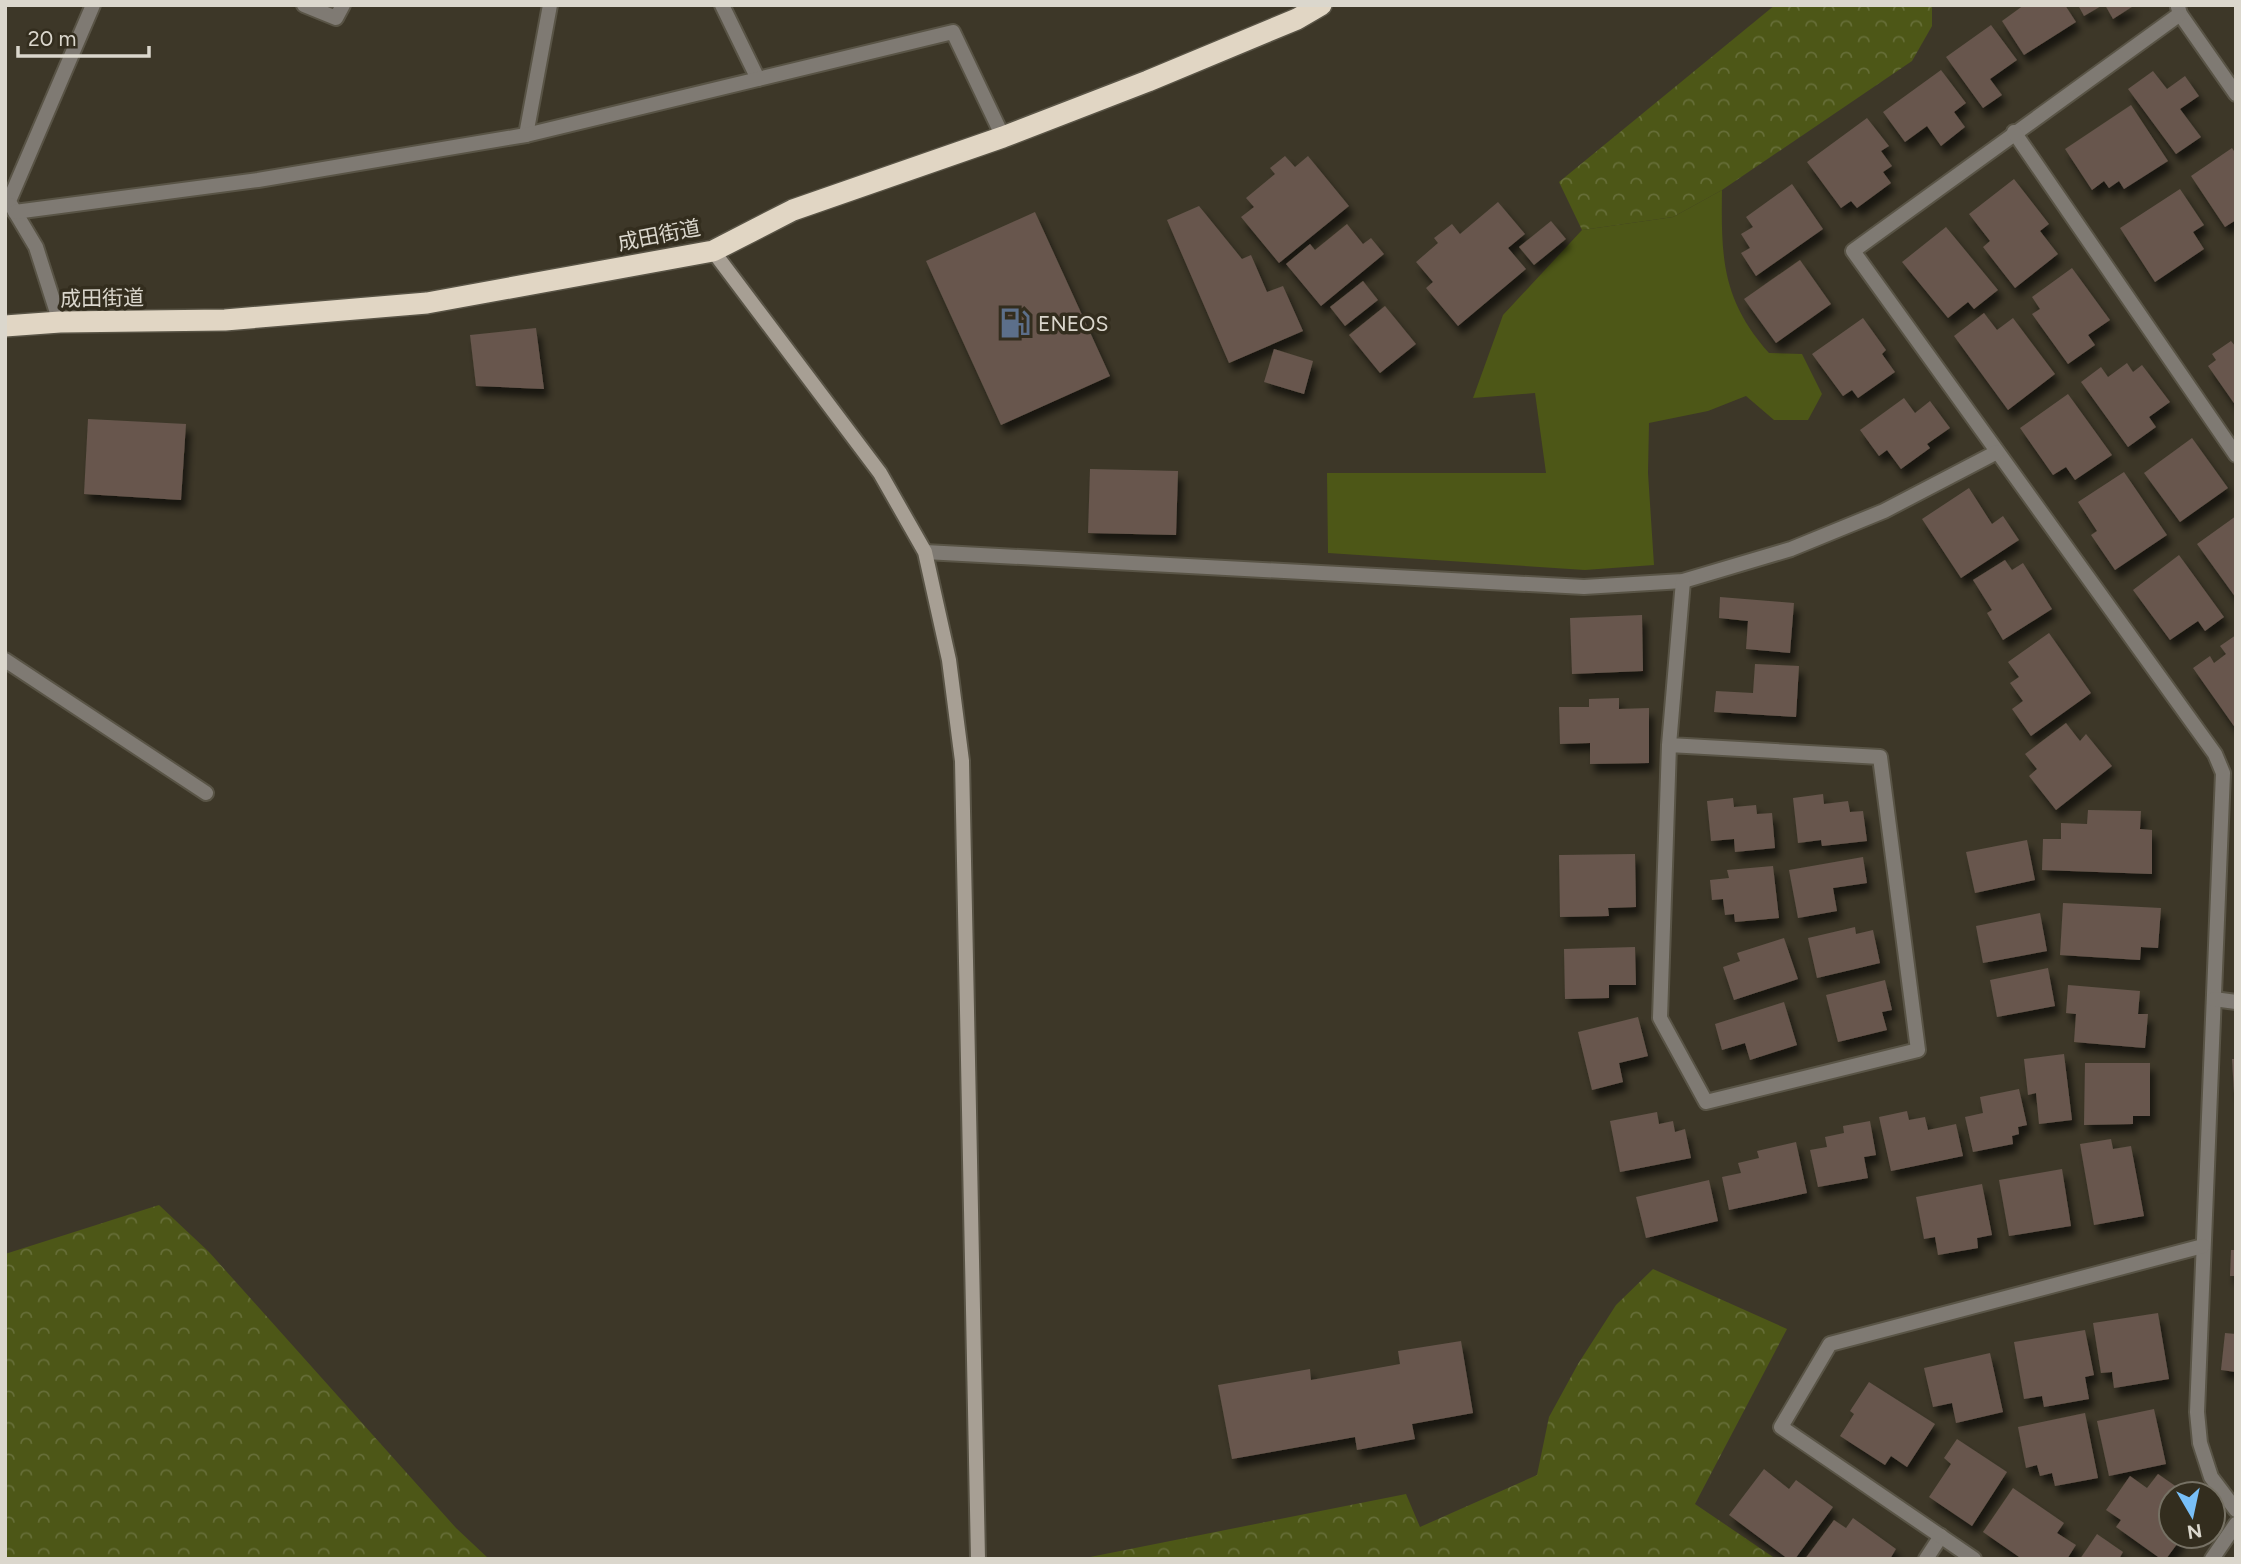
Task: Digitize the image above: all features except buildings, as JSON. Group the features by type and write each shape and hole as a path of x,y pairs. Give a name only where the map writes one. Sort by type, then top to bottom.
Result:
{"highway":[{"name":"成田街道","path":"5,326 225,320 427,303 713,251 793,210 1003,137 1148,81 1285,25 1321,5"}],"street":[{"path":"10,203 93,5"},
{"path":"304,5 336,18 343,5"},
{"path":"526,135 550,5"},
{"path":"722,5 758,79"},
{"path":"2236,94 2179,10 1853,251 2215,754 2230,769 2214,999 2197,1412 2200,1443 2211,1477 2236,1510"},
{"path":"10,203 258,180 526,135 953,32 1003,137"},
{"path":"2014,132 2236,455"},
{"path":"10,203 36,247 60,323"},
{"path":"713,251 880,473 925,552 949,660 962,761 978,1559"},
{"path":"925,552 1584,587 1683,580 1791,549 1884,511 1997,452"},
{"path":"1669,746 1880,757 1918,1050 1706,1102 1660,1018 1669,746 1683,580"},
{"path":"5,660 206,793"},
{"path":"2214,999 2236,1002"},
{"path":"1974,1559 1782,1427 1830,1344 2203,1246"},
{"path":"2212,1559 2236,1524"},
{"path":"1926,1559 1941,1536"}],"green space":[{"path":"1775,5 1932,5 1932,26 1912,61 1722,190 1673,217 1582,230 1559,182"},
{"path":"1722,190 1724,257 1733,296 1742,315 1769,353 1802,354 1822,394 1808,420 1774,420 1746,396 1708,411 1649,423 1648,473 1654,565 1585,570 1328,553 1327,473 1546,473 1535,393 1473,398 1503,315 1582,230 1673,217"},
{"path":"159,1205 209,1252 456,1528 489,1559 5,1559 5,1254"},
{"path":"1653,1269 1787,1329 1695,1504 1776,1559 1080,1559 1406,1494 1420,1527 1537,1475 1549,1417 1578,1364 1616,1305"}],"place":[{"name":"ENEOS","path":"1015,323"}]}
